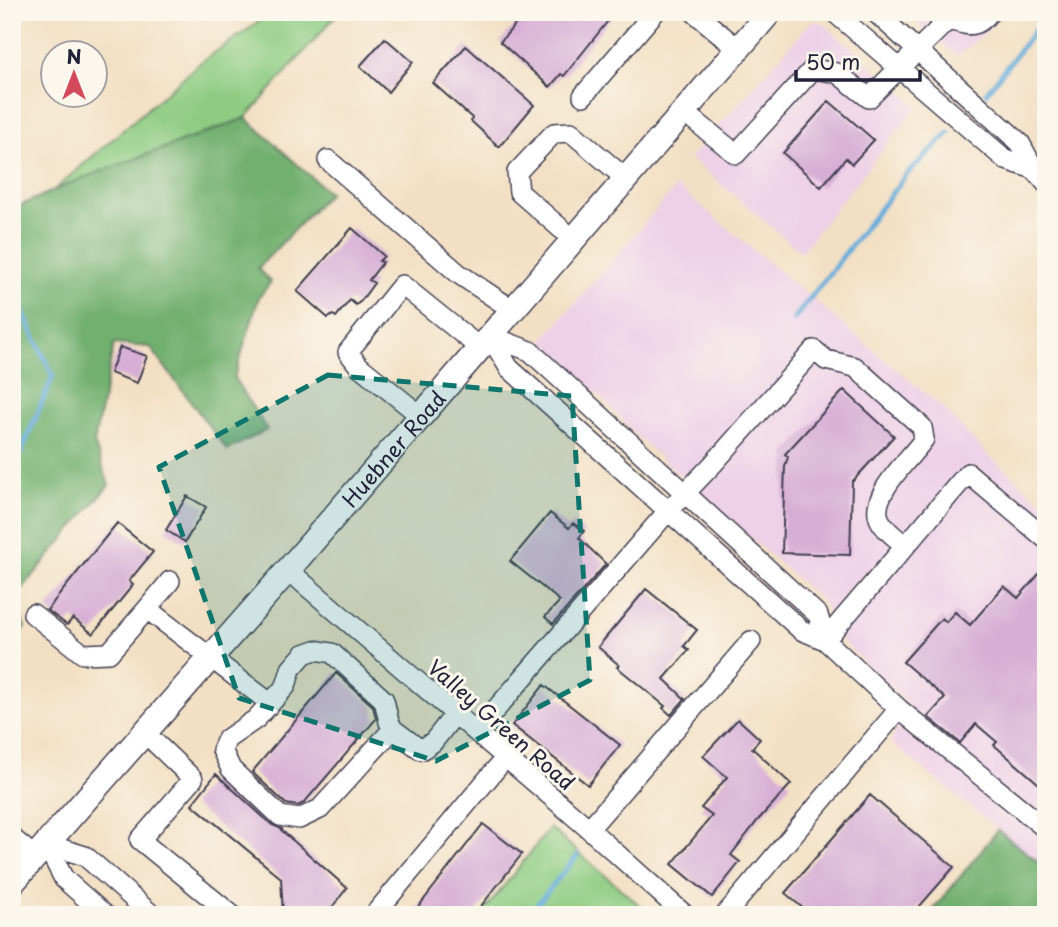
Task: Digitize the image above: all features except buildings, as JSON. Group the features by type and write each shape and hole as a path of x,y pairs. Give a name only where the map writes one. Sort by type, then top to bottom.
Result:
{"main road":[{"name":"Huebner Road","path":"12,883 288,570 769,12"}],"street":[{"path":"583,96 655,12"},
{"path":"694,12 737,48"},
{"path":"834,12 1006,160 1040,176"},
{"path":"874,12 1020,143 1040,176"},
{"path":"684,112 736,154 813,69 837,73 869,98 918,50 944,16 972,26 982,22 990,12"},
{"path":"574,240 519,192 517,172 554,133 571,132 626,179"},
{"path":"328,160 459,274 513,310"},
{"path":"421,416 359,366 348,352 402,285 485,342 509,368 801,630 825,640 899,709 1046,829"},
{"path":"485,342 530,351 818,615 825,640"},
{"path":"476,732 668,511 814,350 827,360 855,367 922,427 924,439 884,489 878,502 879,518 905,546"},
{"path":"825,640 968,473 1046,540"},
{"name":"Valley Green Road","path":"288,570 685,915"},
{"path":"33,614 83,654 109,653 170,582"},
{"path":"147,609 270,703"},
{"path":"589,829 751,641"},
{"path":"393,729 320,809 299,819 280,816 231,769 222,750 227,739 256,719 286,686 291,669 304,654 316,650 332,653 384,700 393,729 421,750 433,742 455,714"},
{"path":"725,915 899,709"},
{"path":"144,732 193,779 140,840 232,915"},
{"path":"374,915 506,757"},
{"path":"12,838 41,850 85,856 152,915"},
{"path":"41,850 64,879 105,915"}],"highlighted area":[{"path":"328,375 572,396 590,680 436,761 239,698 159,467"}],"shaded area":[{"path":"902,12 1002,12 984,34 958,56"},
{"path":"811,22 822,22 917,106 801,252 690,158"},
{"path":"677,186 944,409 987,454 1046,505 1046,868 891,743 907,703 843,642 822,601 637,437 600,396 542,341"}],"green space":[{"path":"267,12 339,12 246,118 54,190 201,62 253,26"},
{"path":"246,118 329,193 258,268 271,282 259,297 234,378 267,430 227,450 150,347 114,344 94,443 109,485 15,597 25,628 12,643 12,209 80,179"},
{"path":"550,828 651,915 481,915"},
{"path":"998,830 1046,868 1046,915 929,915"}],"waterway":[{"path":"986,93 1046,16"},
{"path":"794,319 906,175 949,133"},
{"path":"12,289 53,376 12,474"},
{"path":"528,915 578,855"}]}
